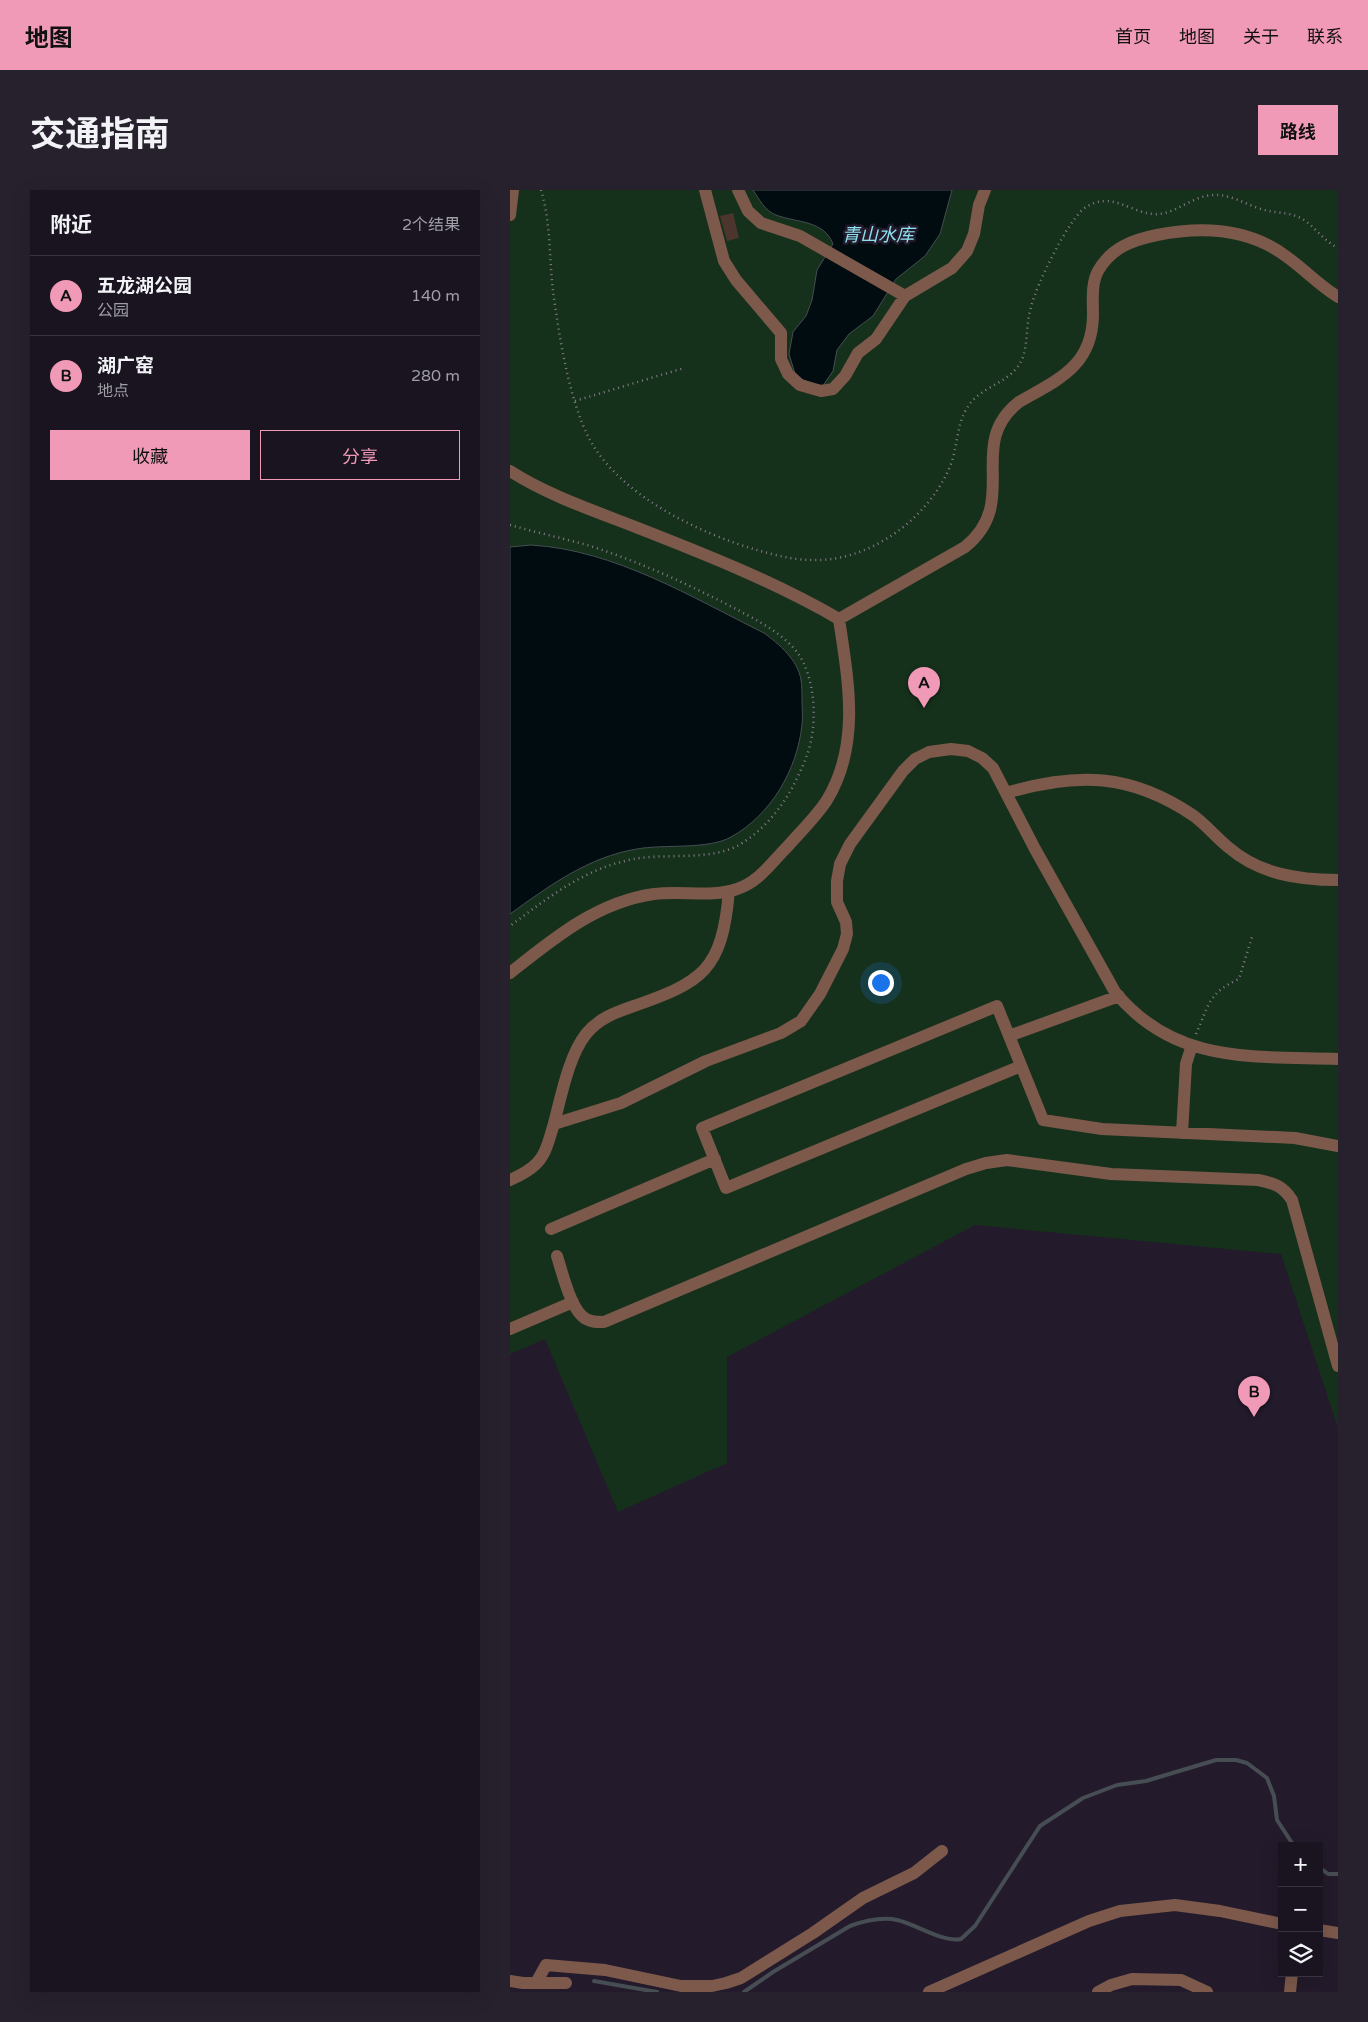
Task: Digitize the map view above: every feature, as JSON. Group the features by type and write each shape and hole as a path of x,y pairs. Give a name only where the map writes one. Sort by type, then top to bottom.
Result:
{"street":[{"path":"510,216 513,190"},
{"path":"705,190 724,261 736,280 781,333 781,359 788,374 800,385 820,391 833,388 845,376 858,353 876,339 905,296 952,268 967,251 974,234 979,204 985,190"},
{"path":"738,190 748,212 761,223 800,236 905,296"},
{"path":"838,619 965,547 981,532 992,504 993,446 1000,423 1005,415 1019,402 1069,372 1083,355 1092,326 1095,278 1107,258 1120,246 1138,239 1180,230 1218,230 1235,233 1251,238 1285,255 1338,297"},
{"path":"510,471 540,488 584,507 768,582 838,619"},
{"path":"510,973 564,931 594,913 617,904 655,894 729,891 744,886 759,877 817,813 840,772 847,748 850,713 849,690 838,619"},
{"path":"554,1124 621,1103 706,1061 781,1033 801,1021 820,994 843,949 848,934 846,922 838,902 838,881 840,864 850,844 902,772 915,759 929,752 951,749 968,751 982,758 992,768 1040,858 1118,996 1145,1022 1180,1041 1233,1056 1338,1059"},
{"path":"1006,793 1038,783 1077,778 1109,781 1135,787 1170,801 1196,818 1229,848 1254,865 1282,876 1316,880 1338,880"},
{"path":"510,1180 537,1164 547,1146 576,1050 588,1032 609,1014 677,991 703,972 711,962 719,947 727,913 729,891"},
{"path":"1009,1036 1118,996"},
{"path":"1021,1066 726,1188 702,1128 997,1006 1021,1066 1042,1120 1102,1130 1295,1138 1338,1146"},
{"path":"1182,1133 1186,1064 1192,1045"},
{"path":"550,1229 715,1159"},
{"path":"557,1256 574,1302 582,1316 592,1322 604,1322 966,1169 986,1163 1007,1160 1111,1174 1258,1180 1274,1183 1285,1189 1292,1200 1338,1366"},
{"path":"510,1329 574,1302"},
{"path":"536,1983 546,1965 606,1970 682,1986 696,1987 726,1983 740,1978 863,1898 914,1873 942,1851"},
{"path":"929,1992 1089,1921 1120,1911 1175,1904 1278,1923"},
{"path":"1323,1931 1338,1933"},
{"path":"1290,1992 1292,1977"},
{"path":"1098,1992 1111,1985 1132,1979 1181,1980 1207,1992"},
{"path":"510,1981 566,1983"}],"path":[{"path":"541,190 546,212 556,314 575,401 584,428 598,454 627,484 645,498 694,525 754,549 796,559 824,560 856,554 882,542 904,526 933,496 942,483 953,459 965,410 975,397 1006,379 1020,364 1025,346 1031,304 1053,256 1076,215 1085,208 1101,202 1115,202 1145,213 1159,214 1171,211 1198,197 1222,195 1262,210 1291,213 1304,220 1324,240 1338,248"},
{"path":"575,401 684,368"},
{"path":"510,525 587,545 639,564 691,586 775,631 797,653 809,675 814,731 800,773 784,801 762,827 740,844 730,849 712,853 654,856 619,862 604,867 582,876 560,889 510,926"},
{"path":"1192,1045 1214,995 1224,986 1239,980 1252,937"}],"green space":[{"path":"510,190 1338,190 1338,1428 1281,1254 975,1225 727,1357 727,1463 618,1512 545,1339 510,1354"}],"water":[{"name":"青山水库","path":"753,190 952,190 940,234 925,256 896,279 873,316 849,334 837,350 833,371 822,387 796,377 789,354 793,332 806,316 812,300 817,270 833,244 829,236 817,226 784,218 769,211"},
{"path":"531,545 593,556 652,577 764,633 787,653 799,673 802,687 802,722 794,758 780,790 770,804 745,828 731,837 710,844 637,849 602,859 554,883 510,914 510,547"}],"building":[{"path":"733,213 739,238 727,241 720,216"}],"waterway":[{"path":"744,1992 773,1972 850,1926 861,1923 880,1919 892,1919 938,1936 961,1939 975,1926 1040,1826 1083,1798 1117,1785 1146,1781 1216,1760 1236,1760 1247,1763 1267,1778 1274,1796 1277,1820 1291,1842"},
{"path":"1323,1870 1328,1874 1338,1874"},
{"path":"594,1981 657,1992"}],"place":[{"name":"五龙湖公园","path":"924,708"},
{"name":"湖广窑","path":"1254,1417"}]}
